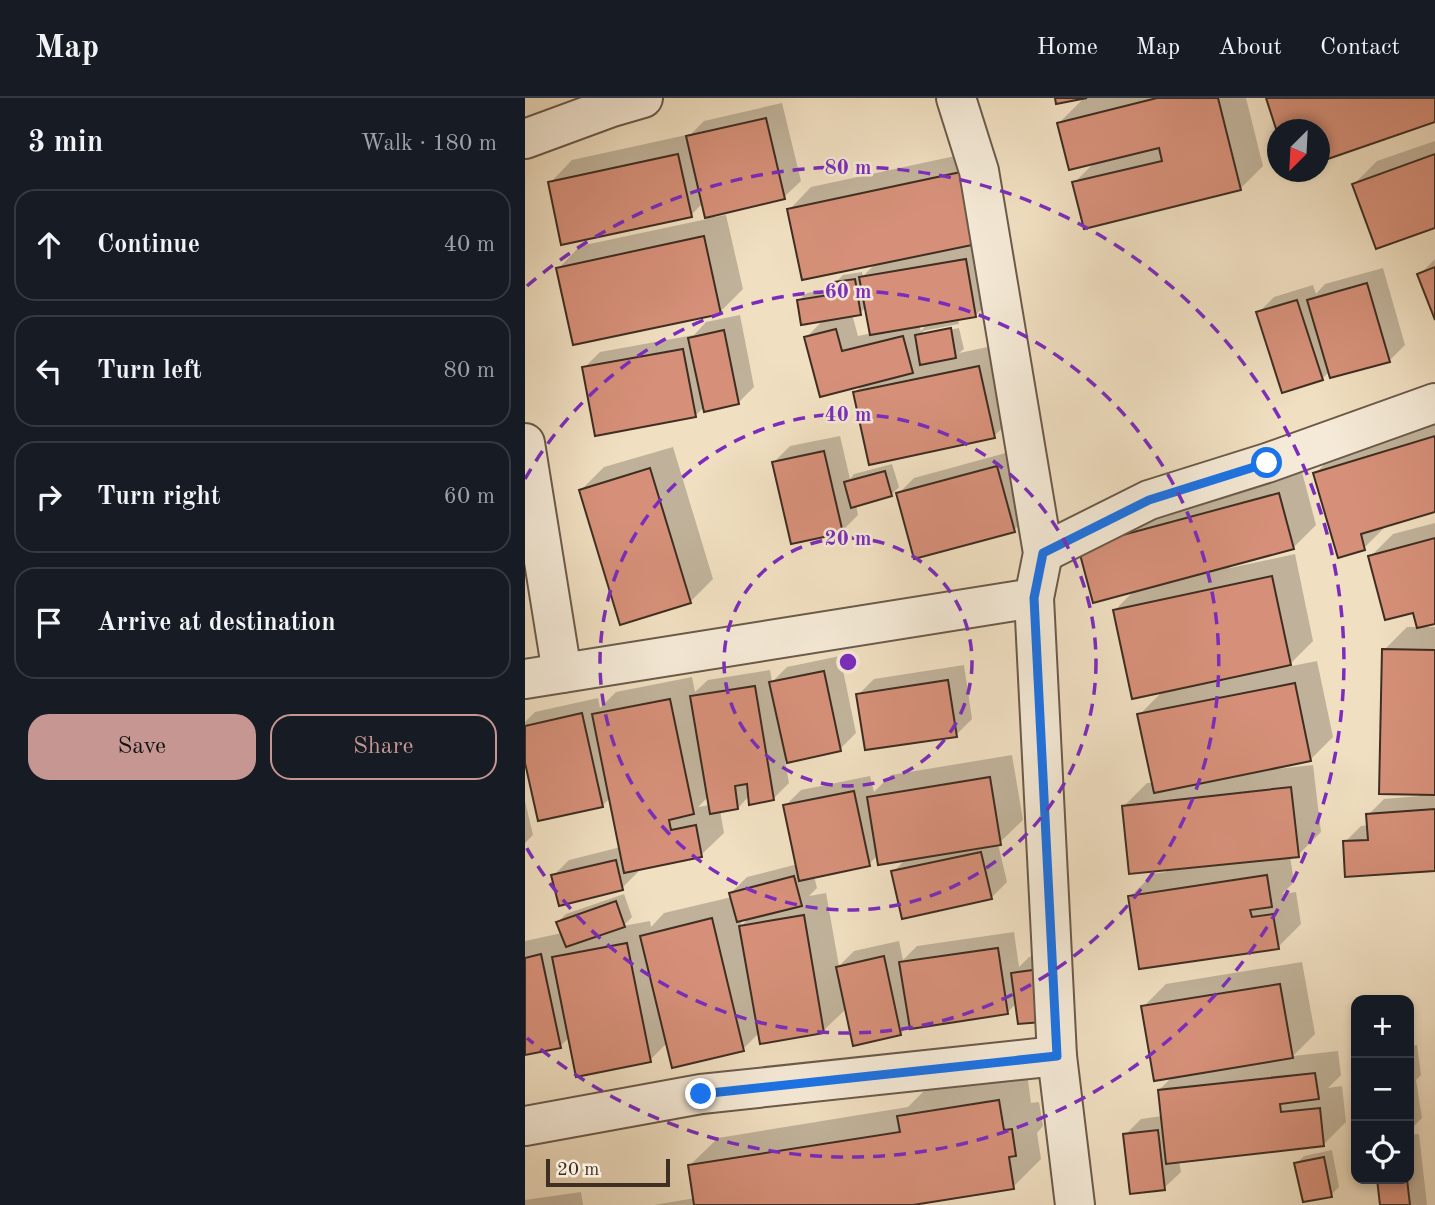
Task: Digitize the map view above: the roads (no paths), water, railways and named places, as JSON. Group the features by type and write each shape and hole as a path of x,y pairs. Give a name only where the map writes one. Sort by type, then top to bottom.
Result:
{"street":[{"path":"525,139 643,98"},
{"path":"956,98 979,171 1043,553 1034,598 1057,1056 1075,1205"},
{"path":"1043,553 1149,500 1267,463 1435,403"},
{"path":"525,443 562,673"},
{"path":"525,679 1034,598"},
{"path":"525,1126 701,1094 1057,1056"}]}
